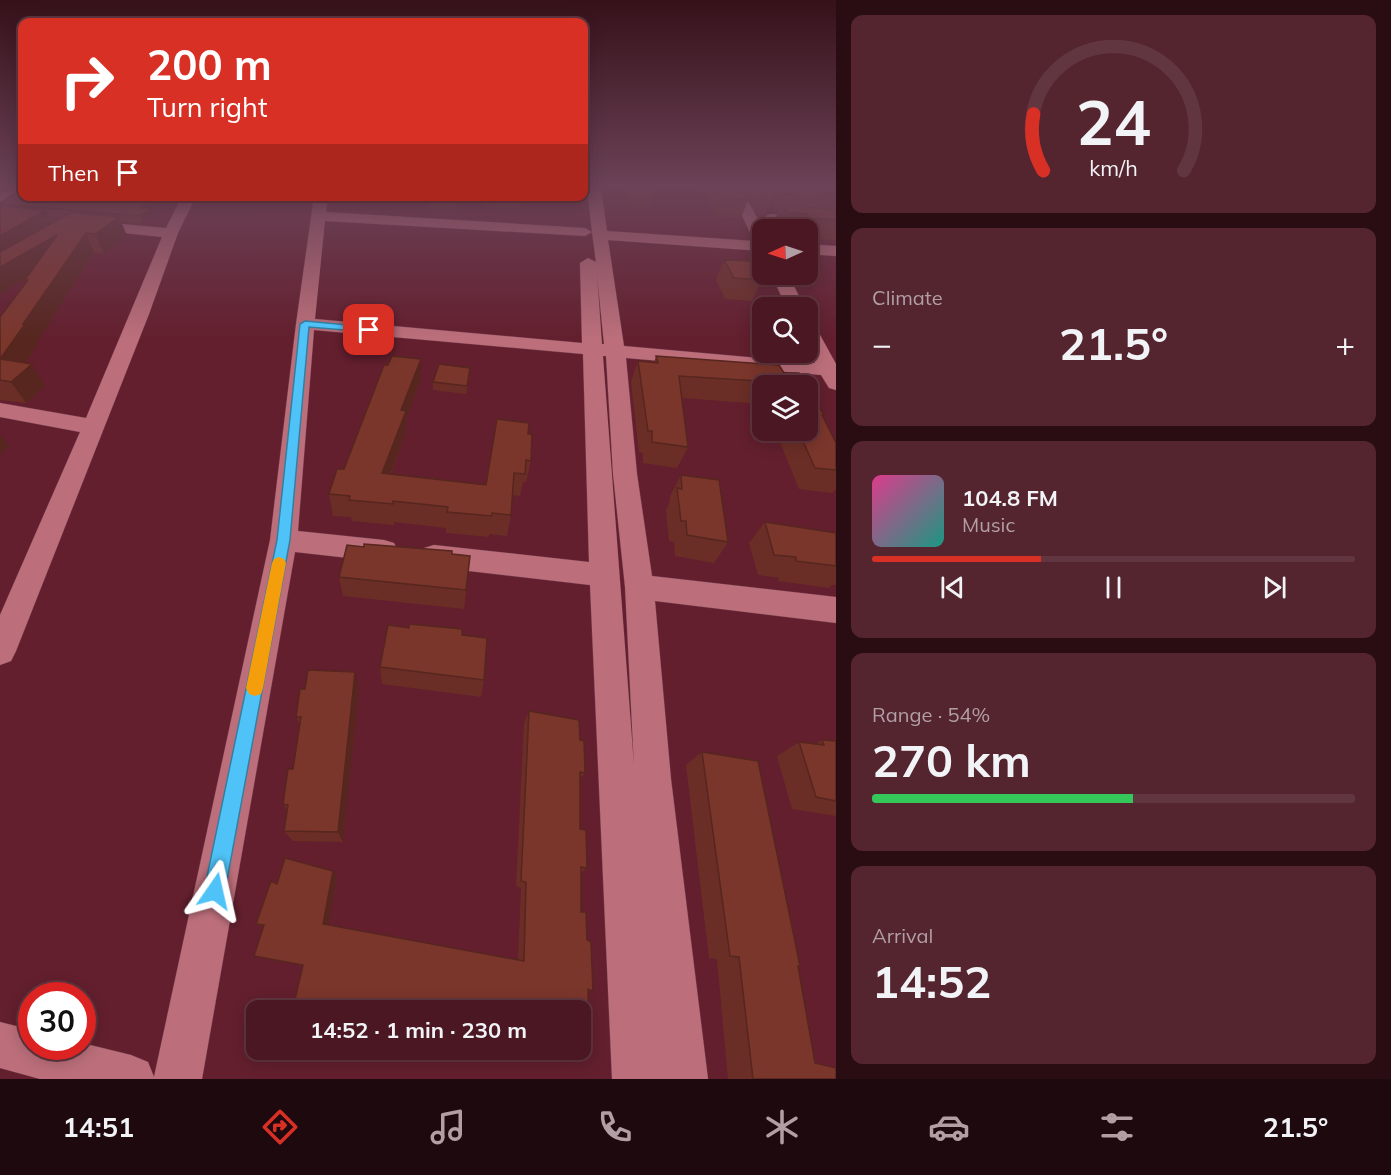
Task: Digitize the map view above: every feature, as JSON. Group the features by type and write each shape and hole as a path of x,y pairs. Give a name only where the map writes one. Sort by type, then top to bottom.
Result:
{"street":[{"path":"0,651 169,238"},
{"path":"178,1079 284,540 305,324 316,238"},
{"path":"592,238 603,351 625,474 639,587 653,779 684,1079"},
{"path":"662,238 752,245"},
{"path":"818,250 836,251"},
{"path":"305,324 489,339 834,375"},
{"path":"818,347 834,375"},
{"path":"603,351 604,575 636,1079"},
{"path":"0,410 93,427"},
{"path":"284,540 604,575"},
{"path":"639,587 836,610"},
{"path":"0,1045 130,1079"}],"building":[{"path":"25,238 51,238 0,267 0,252"},
{"path":"55,238 82,238 23,324 25,324 0,359 0,317 28,280 25,280"},
{"path":"724,260 751,261 752,279 734,278"},
{"path":"392,356 421,359 401,410 406,411 382,473 486,485 497,419 529,423 528,434 532,434 531,461 526,460 525,474 514,473 511,515 492,513 492,516 447,512 448,507 393,501 393,504 349,500 350,496 329,494 337,469 344,469 384,365 388,365"},
{"path":"656,356 779,365 784,373 799,373 800,375 752,375 752,381 679,376 688,447 652,442 652,431 648,431 638,361 658,363"},
{"path":"0,359 32,364 11,382 0,380"},
{"path":"439,364 470,368 467,386 433,382"},
{"path":"818,405 836,443 836,470 815,468 803,441 818,441"},
{"path":"681,475 719,480 728,542 687,535 686,521 681,521 677,488 682,489"},
{"path":"765,522 836,533 836,566 796,561 796,557 774,555"},
{"path":"364,544 452,551 452,554 470,556 466,590 339,577 347,545 364,547"},
{"path":"409,624 462,629 462,635 487,638 484,680 380,667 388,625 409,628"},
{"path":"308,670 355,672 338,832 284,831 288,805 283,804 288,769 293,769 301,717 296,717 300,689 305,689"},
{"path":"529,711 579,720 580,740 584,741 585,773 580,772 580,829 586,830 587,868 581,867 581,912 586,912 587,940 591,942 593,991 588,989 588,1000 295,1000 303,965 254,956 264,925 256,924 271,881 277,884 285,858 333,871 323,924 524,961 526,882 521,881"},
{"path":"822,740 836,741 836,801 816,797 799,742 824,745"},
{"path":"702,752 758,761 800,966 798,966 815,1063 836,1068 836,1079 753,1079 739,957 730,956"}],"slow traffic":[{"path":"255,688 279,563"}],"route":[{"path":"215,891 284,540 305,324 369,330"}]}
